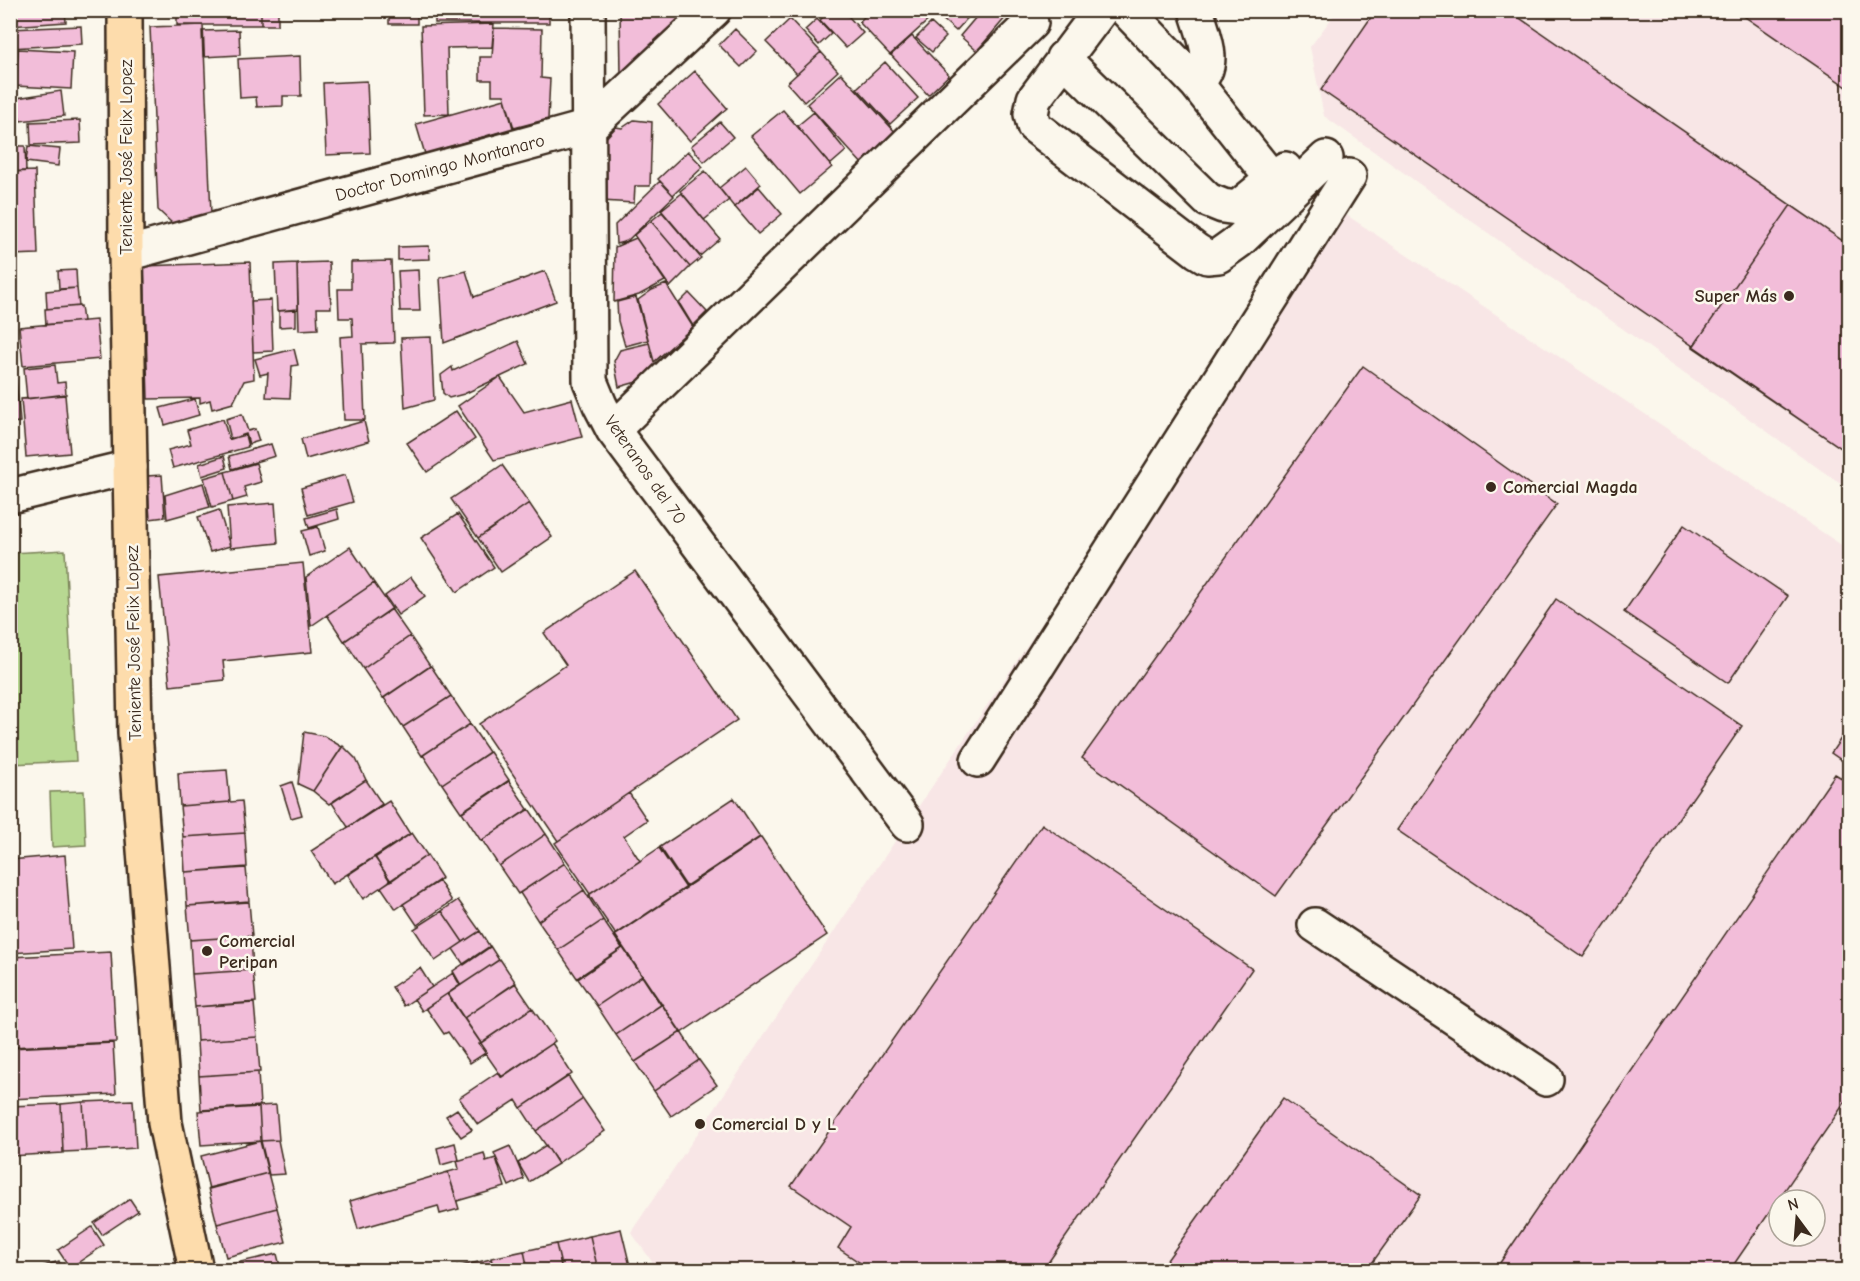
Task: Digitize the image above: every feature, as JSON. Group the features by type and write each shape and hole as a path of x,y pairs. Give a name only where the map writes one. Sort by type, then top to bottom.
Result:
{"main road":[{"name":"Teniente José Felix Lopez","path":"125,10 126,255 135,733 164,1111 196,1270"}],"street":[{"name":"Veteranos del 70","path":"588,10 590,381 613,430 907,824"},
{"name":"Doctor Domingo Montanaro","path":"126,255 589,127 714,10"},
{"path":"1101,10 1034,99 1031,114 1034,126 1207,257 1218,255 1239,241 1330,159"},
{"path":"1126,10 1196,83 1273,180"},
{"path":"1196,10 1209,56 1208,66 1196,83"},
{"path":"613,430 1031,23"},
{"path":"1064,58 1208,200 1222,206 1237,208 1273,180 1330,159"},
{"path":"978,760 1330,159"},
{"path":"10,496 130,467"},
{"path":"1315,926 1546,1079"}],"shaded area":[{"path":"1337,11 1849,11 1849,490 1324,116 1310,47"},
{"path":"1327,202 1849,550 1849,1270 658,1270 631,1232"}],"green space":[{"path":"65,550 76,761 11,764 11,553"},
{"path":"84,791 86,845 52,847 50,792"}],"building":[{"path":"10,10 65,10 66,22 10,26"},
{"path":"177,10 261,10 261,25 177,25"},
{"path":"261,10 278,10 278,25 261,25"},
{"path":"389,10 417,10 417,24 389,24"},
{"path":"435,10 549,10 549,23 435,23"},
{"path":"620,10 687,10 688,12 621,75"},
{"path":"831,10 843,10 863,33 846,48 820,20"},
{"path":"871,10 931,10 934,15 890,55 859,22"},
{"path":"966,10 971,14 956,31 933,11"},
{"path":"982,10 1012,10 977,51 960,36"},
{"path":"1376,10 1508,10 1850,246 1850,454 1321,90"},
{"path":"1735,10 1850,10 1850,89"},
{"path":"790,19 821,52 797,74 766,42"},
{"path":"817,19 831,34 819,45 805,30"},
{"path":"931,23 946,37 932,52 916,38"},
{"path":"494,24 492,47 447,48 449,114 424,115 421,26"},
{"path":"203,25 211,214 173,224 158,210 150,27"},
{"path":"81,26 82,44 10,48 10,29"},
{"path":"494,28 542,29 541,78 550,79 548,119 514,128 504,95 492,95 492,80 480,80 480,57 492,57"},
{"path":"735,29 757,51 741,67 719,45"},
{"path":"239,30 240,55 203,57 202,31"},
{"path":"912,36 949,75 928,95 891,55"},
{"path":"18,49 73,52 71,89 16,86"},
{"path":"821,52 838,71 804,102 787,83"},
{"path":"300,56 301,96 283,96 283,106 257,107 256,97 240,98 238,59"},
{"path":"885,62 918,98 890,124 857,88"},
{"path":"695,71 727,108 690,141 658,104"},
{"path":"841,73 898,135 864,166 807,104"},
{"path":"367,81 370,153 326,155 323,83"},
{"path":"61,91 64,116 20,121 17,98"},
{"path":"505,99 513,128 425,154 416,124"},
{"path":"783,110 832,167 800,194 751,136"},
{"path":"814,112 846,151 830,165 797,126"},
{"path":"80,120 81,143 31,145 30,122"},
{"path":"634,120 652,122 650,186 635,186 634,203 602,201 604,140 616,127 622,128"},
{"path":"720,122 733,137 704,162 691,146"},
{"path":"10,146 25,146 26,171 10,172"},
{"path":"28,146 60,149 58,166 26,162"},
{"path":"688,151 703,167 673,195 658,179"},
{"path":"746,166 761,184 734,207 719,188"},
{"path":"35,171 38,254 10,255 10,172"},
{"path":"705,171 729,200 704,220 680,191"},
{"path":"660,181 674,196 627,241 616,244 615,225"},
{"path":"759,187 782,214 758,234 735,207"},
{"path":"682,193 720,239 700,256 661,210"},
{"name":"Super Más","path":"1791,205 1850,246 1850,454 1693,347"},
{"path":"662,212 701,258 690,267 651,221"},
{"path":"651,221 690,267 670,287 634,235"},
{"path":"636,238 665,281 639,295 614,302 615,247"},
{"path":"429,246 430,259 398,260 398,247"},
{"path":"391,261 394,343 362,344 365,420 344,420 340,337 353,336 352,318 339,318 338,289 351,289 351,262"},
{"path":"250,262 254,379 244,381 233,403 212,409 210,400 200,403 200,398 148,399 144,266"},
{"path":"329,262 331,308 317,308 318,329 299,330 297,263"},
{"path":"297,263 298,309 277,311 275,264"},
{"path":"76,270 77,288 59,289 58,271"},
{"path":"418,270 420,311 400,311 398,271"},
{"path":"466,271 474,297 545,271 556,301 444,343 440,278"},
{"path":"666,284 693,327 654,362 638,300"},
{"path":"77,288 79,306 47,309 46,291"},
{"path":"689,293 707,312 693,326 679,303"},
{"path":"636,297 648,340 625,346 618,321 617,302"},
{"path":"271,300 273,351 253,352 251,301"},
{"path":"81,306 83,321 46,325 45,309"},
{"path":"296,310 296,326 279,327 279,311"},
{"path":"96,320 100,359 23,366 19,327"},
{"path":"431,337 434,400 405,408 401,338"},
{"path":"518,341 528,364 464,394 449,398 443,393 441,375 452,367 453,371"},
{"path":"649,343 658,376 619,387 614,361 620,350"},
{"path":"294,349 298,365 292,366 290,398 266,397 268,373 260,375 255,359"},
{"path":"55,365 57,383 65,382 66,394 27,399 24,368"},
{"path":"1363,366 1557,504 1276,896 1082,758"},
{"path":"500,377 524,412 572,399 582,437 494,460 458,406"},
{"path":"16,379 20,422 10,423 10,380"},
{"path":"65,395 70,453 26,457 21,399"},
{"path":"195,399 199,415 165,425 160,408"},
{"path":"456,411 475,439 427,472 407,443"},
{"path":"242,414 248,431 255,429 259,441 249,444 246,434 231,439 226,419"},
{"path":"223,419 229,439 245,435 248,447 173,468 168,450 191,444 187,430"},
{"path":"364,421 369,441 306,459 301,439"},
{"path":"271,444 275,456 232,469 229,456"},
{"path":"224,456 227,468 202,476 199,464"},
{"path":"256,463 261,482 244,487 247,497 233,501 225,472"},
{"path":"502,465 529,503 478,538 451,499"},
{"path":"225,472 233,501 212,507 204,478"},
{"path":"162,475 165,517 150,519 147,476"},
{"path":"345,475 353,502 308,515 301,488"},
{"path":"203,483 210,507 167,519 165,495"},
{"path":"275,503 278,543 230,548 227,507"},
{"path":"529,503 552,537 501,572 478,538"},
{"path":"337,509 339,519 309,528 306,518"},
{"path":"219,510 230,546 210,552 198,517"},
{"path":"458,514 494,567 457,592 421,538"},
{"path":"1684,525 1788,596 1728,683 1624,612"},
{"path":"318,527 325,551 309,556 302,531"},
{"path":"350,547 374,583 311,626 306,577"},
{"path":"303,563 312,652 223,661 225,680 170,686 159,577"},
{"path":"635,571 737,720 558,841 479,724 566,665 544,633"},
{"path":"411,577 425,596 398,615 385,596"},
{"path":"374,583 392,609 344,641 327,615"},
{"path":"1556,599 1742,726 1583,957 1397,830"},
{"path":"391,609 410,636 363,669 345,641"},
{"path":"410,636 430,666 383,698 363,669"},
{"path":"431,666 451,696 403,727 384,698"},
{"path":"451,696 470,724 422,756 403,727"},
{"path":"470,724 489,752 442,784 423,755"},
{"path":"1850,725 1850,766 1831,753"},
{"path":"304,732 324,736 342,747 313,791 298,784"},
{"path":"343,746 356,759 366,780 329,804 313,791"},
{"path":"490,752 509,780 461,812 442,784"},
{"path":"227,770 230,802 180,806 178,773"},
{"path":"1835,774 1850,783 1850,1095 1786,1188 1767,1188 1767,1216 1730,1270 1495,1270"},
{"path":"366,780 382,804 348,827 332,803"},
{"path":"509,781 528,809 481,841 462,812"},
{"path":"292,782 302,815 291,818 281,786"},
{"path":"629,793 647,820 624,836 640,861 590,894 555,843"},
{"path":"734,798 760,837 686,886 660,847"},
{"path":"242,801 245,833 183,837 180,806"},
{"path":"389,801 410,834 332,884 311,851"},
{"path":"529,809 546,834 499,866 482,840"},
{"path":"1042,824 1252,969 1043,1270 871,1270 838,1248 851,1227 791,1186"},
{"path":"245,833 247,867 185,872 183,837"},
{"path":"412,833 427,855 391,881 375,858"},
{"path":"546,834 565,863 518,894 499,866"},
{"path":"761,837 827,935 681,1033 615,935"},
{"path":"659,848 686,888 616,935 589,895"},
{"path":"65,855 72,949 10,953 10,860"},
{"path":"427,855 442,878 396,909 381,887"},
{"path":"375,857 390,881 363,899 348,875"},
{"path":"565,863 584,890 538,921 520,893"},
{"path":"246,868 249,901 187,906 185,872"},
{"path":"439,881 452,901 417,925 403,904"},
{"path":"584,890 603,920 558,950 538,921"},
{"path":"458,900 480,931 463,942 442,911"},
{"path":"249,902 252,936 190,940 187,906"},
{"path":"442,911 463,942 435,961 414,929"},
{"path":"603,920 622,948 577,978 558,950"},
{"path":"480,931 490,947 464,965 453,949"},
{"path":"251,936 253,970 192,974 190,940"},
{"path":"490,946 499,960 461,985 453,971"},
{"path":"623,948 642,976 597,1006 578,979"},
{"path":"111,952 116,1042 10,1047 10,957"},
{"path":"500,959 516,983 464,1018 448,994"},
{"path":"420,968 432,987 404,1006 392,987"},
{"path":"253,970 256,1002 195,1007 192,974"},
{"path":"453,973 460,985 422,1011 414,999"},
{"path":"642,976 661,1005 616,1035 597,1006"},
{"path":"515,983 532,1008 481,1043 464,1018"},
{"path":"447,994 487,1052 470,1063 448,1032 444,1034 426,1008"},
{"path":"254,1003 257,1037 197,1041 195,1007"},
{"path":"662,1004 681,1032 635,1062 616,1035"},
{"path":"532,1008 555,1041 502,1077 479,1044"},
{"path":"681,1032 699,1060 654,1091 635,1062"},
{"path":"257,1037 260,1072 199,1076 197,1041"},
{"path":"113,1043 116,1094 10,1099 10,1048"},
{"path":"552,1043 572,1074 521,1108 516,1100 478,1125 459,1098 498,1072 501,1077"},
{"path":"699,1060 717,1085 671,1116 654,1091"},
{"path":"258,1072 260,1106 201,1110 199,1076"},
{"path":"568,1076 583,1099 536,1131 521,1108"},
{"path":"1283,1098 1421,1195 1367,1270 1160,1270"},
{"path":"583,1099 605,1131 558,1163 536,1131"},
{"path":"133,1100 136,1148 86,1151 83,1102"},
{"path":"83,1102 86,1151 63,1152 61,1104"},
{"path":"61,1104 63,1153 10,1156 10,1106"},
{"path":"276,1105 279,1140 261,1141 259,1106"},
{"path":"259,1107 261,1141 201,1145 198,1111"},
{"path":"457,1109 472,1130 461,1137 446,1116"},
{"path":"278,1140 285,1174 269,1175 261,1141"},
{"path":"260,1141 268,1173 209,1189 201,1156"},
{"path":"455,1143 459,1160 441,1165 437,1148"},
{"path":"546,1145 558,1164 529,1182 518,1163"},
{"path":"510,1146 524,1179 509,1186 494,1153"},
{"path":"484,1153 486,1161 496,1158 505,1187 457,1201 448,1172 459,1169 457,1161"},
{"path":"448,1172 459,1209 440,1214 438,1206 358,1229 350,1201"},
{"path":"268,1173 277,1208 217,1224 208,1188"},
{"path":"130,1199 138,1211 102,1235 94,1223"},
{"path":"277,1208 286,1242 226,1257 217,1224"},
{"path":"92,1227 104,1245 70,1268 58,1250"},
{"path":"621,1229 631,1270 598,1270 590,1236"},
{"path":"590,1236 598,1270 562,1270 556,1244"},
{"path":"556,1244 562,1270 528,1270 524,1251"},
{"path":"524,1251 528,1270 494,1270 491,1258"},
{"path":"277,1254 281,1270 209,1270 209,1269"},
{"path":"491,1259 494,1270 458,1270 457,1267"},
{"path":"59,1261 62,1270 33,1270"}],"place":[{"name":"Super Más","path":"1789,296"},
{"name":"Comercial Magda","path":"1491,487"},
{"name":"Comercial Peripan","path":"207,951"},
{"name":"Comercial D y L","path":"700,1124"}]}
